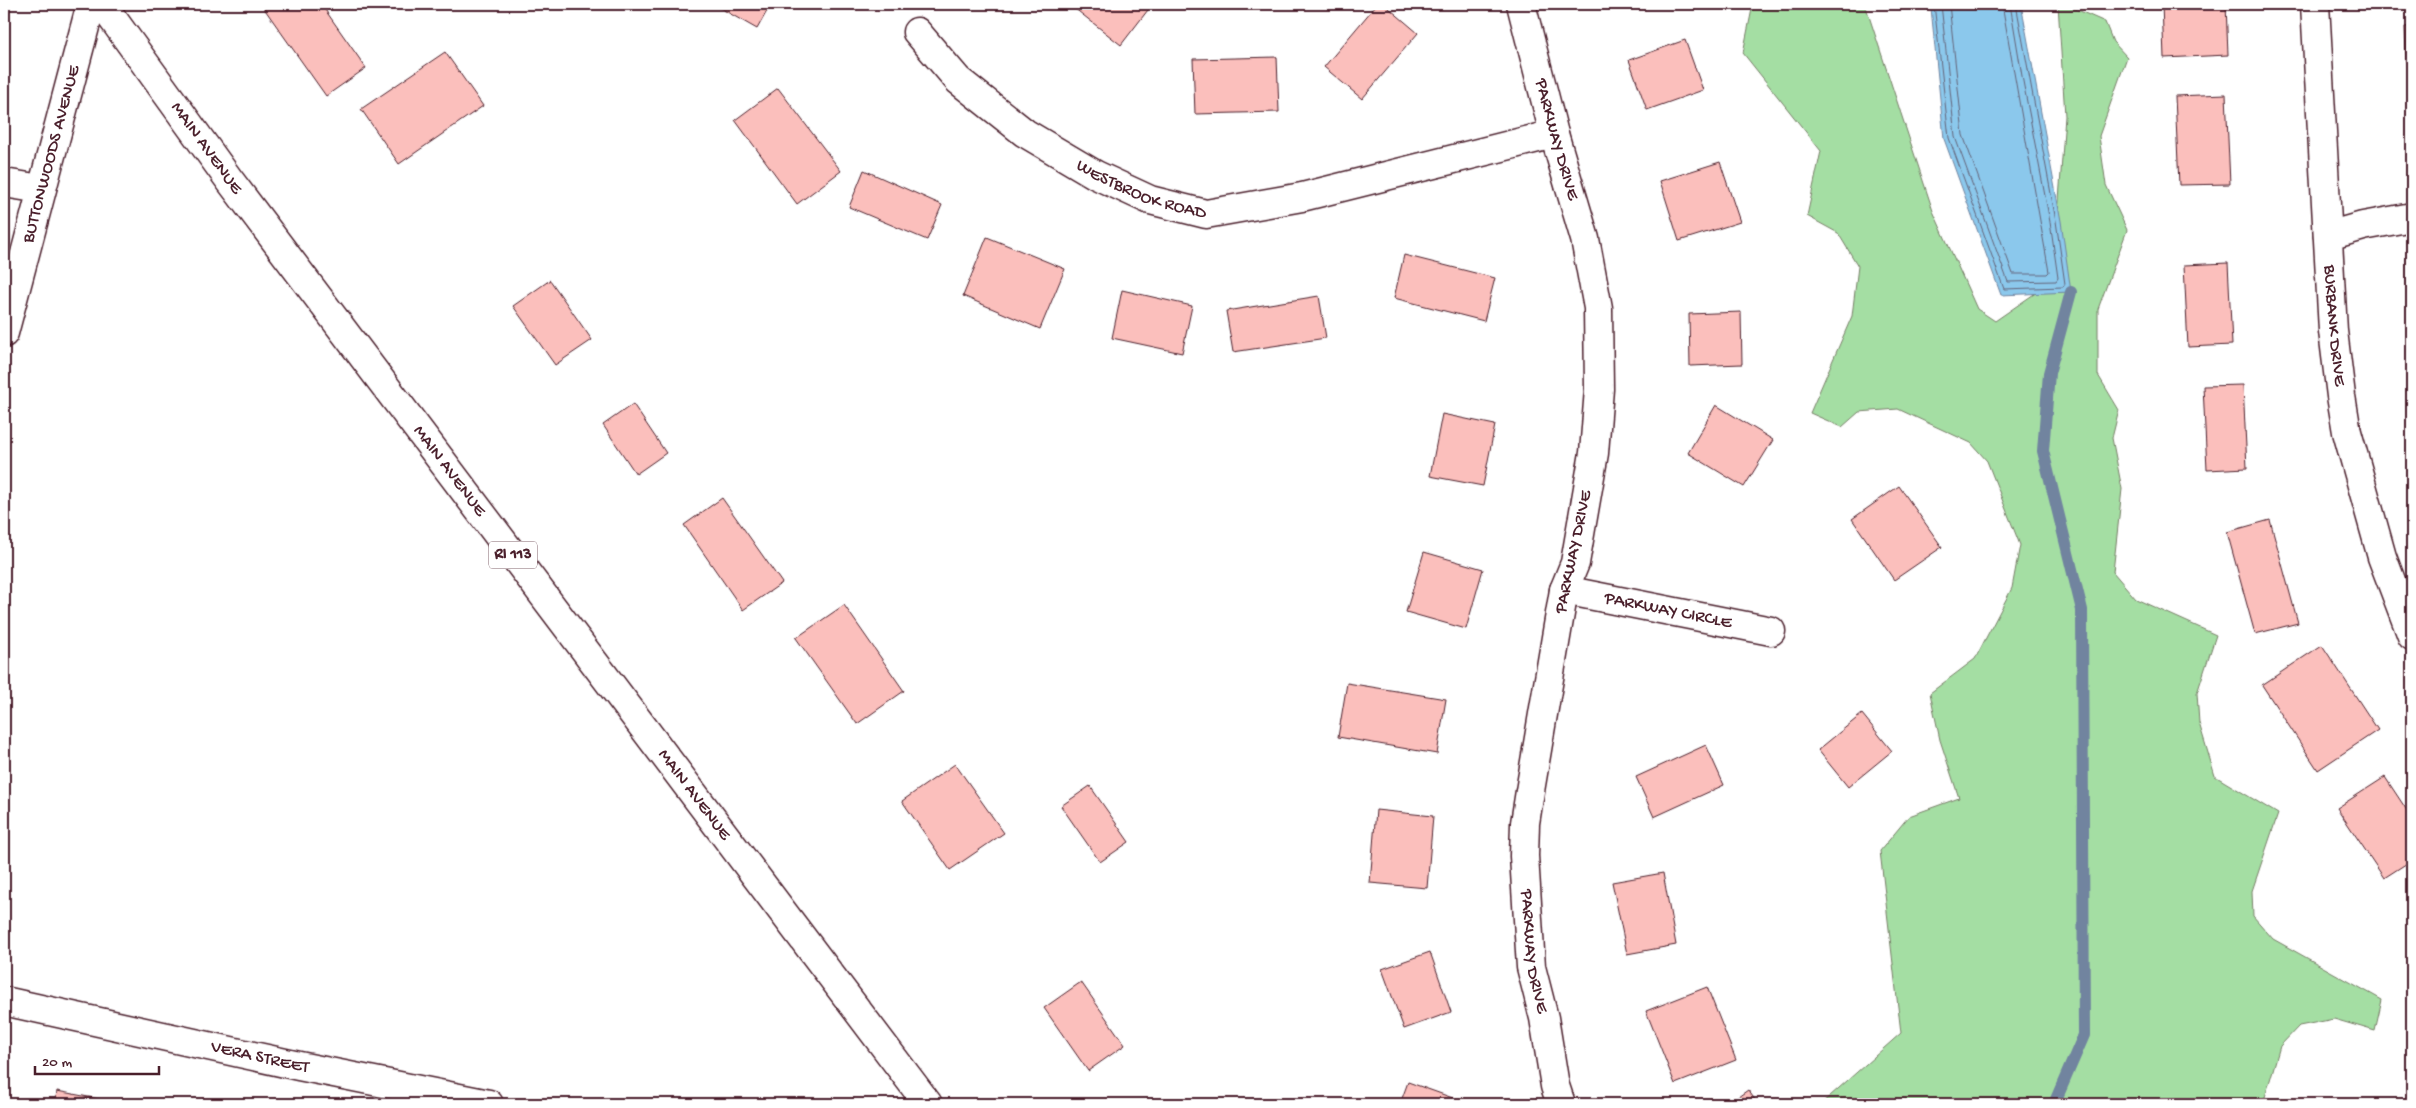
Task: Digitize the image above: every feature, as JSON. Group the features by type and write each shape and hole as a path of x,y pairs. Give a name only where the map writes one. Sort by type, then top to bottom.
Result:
{"street":[{"name":"BUTTONWOODS AVENUE","path":"4,333 91,4"},
{"name":"MAIN AVENUE","path":"102,4 228,178 928,1104"},
{"name":"PARKWAY DRIVE","path":"1521,4 1554,134 1585,239 1598,308 1599,389 1594,453 1575,562 1564,590 1530,791 1524,856 1531,967 1544,1018 1555,1086 1561,1104"},
{"name":"BURBANK DRIVE","path":"2315,4 2333,330 2341,396 2348,432 2382,557 2412,636"},
{"name":"WESTBROOK ROAD","path":"917,32 958,80 1025,133 1096,175 1150,200 1206,214 1302,197 1554,134"},
{"path":"4,183 41,189"},
{"path":"2328,236 2363,226 2412,217"},
{"name":"PARKWAY CIRCLE","path":"1564,590 1771,632"},
{"name":"VERA STREET","path":"4,1001 299,1066 489,1104"}],"green space":[{"path":"1753,4 1865,4 1933,211 1977,309 1995,321 2037,292 2056,242 2065,116 2058,4 2064,4 2105,22 2113,42 2127,57 2099,136 2106,185 2127,230 2098,309 2098,375 2119,410 2112,438 2122,489 2113,572 2136,599 2216,635 2197,693 2199,723 2215,776 2278,814 2252,891 2253,916 2273,939 2382,1000 2375,1031 2334,1019 2299,1026 2280,1046 2263,1104 1821,1104 1901,1033 1880,851 1909,816 1959,798 1940,740 1930,693 1975,659 2012,588 2020,545 1987,461 1971,443 1898,409 1859,412 1842,427 1810,413 1852,316 1858,266 1838,233 1807,216 1821,151 1743,53"}],"water":[{"path":"1928,4 2021,4 2061,221 2071,292 2001,295 1944,139 1931,8"}],"building":[{"path":"261,4 321,4 366,68 326,96"},
{"path":"713,4 771,4 757,29"},
{"path":"1069,4 1149,4 1151,6 1121,45"},
{"path":"1377,4 1384,4 1418,33 1362,99 1324,67"},
{"path":"2162,4 2226,4 2228,55 2164,58"},
{"path":"2412,26 2412,109 2408,109 2405,27"},
{"path":"1685,40 1703,90 1647,110 1629,60"},
{"path":"445,52 483,106 399,164 361,109"},
{"path":"1277,57 1279,112 1195,114 1193,59"},
{"path":"778,88 841,171 797,204 735,120"},
{"path":"2226,94 2230,184 2179,185 2175,96"},
{"path":"1720,162 1740,222 1679,241 1660,181"},
{"path":"864,170 942,205 927,240 849,207"},
{"path":"987,237 1065,269 1040,329 963,296"},
{"path":"1404,255 1495,278 1484,321 1394,298"},
{"path":"2228,263 2232,345 2188,347 2184,265"},
{"path":"550,280 592,340 555,365 513,306"},
{"path":"1122,290 1192,306 1182,353 1112,338"},
{"path":"1319,296 1326,338 1233,352 1226,311"},
{"path":"1741,312 1742,364 1690,366 1689,314"},
{"path":"2243,385 2247,468 2207,470 2203,386"},
{"path":"633,404 666,453 636,474 603,425"},
{"path":"1716,405 1773,440 1744,487 1688,453"},
{"path":"1442,414 1495,425 1483,486 1430,476"},
{"path":"1899,486 1942,547 1894,580 1852,519"},
{"path":"722,498 782,583 743,610 684,525"},
{"path":"2270,520 2298,623 2255,634 2227,532"},
{"path":"1424,552 1483,569 1466,629 1406,612"},
{"path":"844,605 904,691 857,724 796,638"},
{"path":"2322,645 2378,730 2318,770 2262,685"},
{"path":"1347,683 1446,699 1437,754 1338,737"},
{"path":"1862,714 1892,751 1848,787 1818,750"},
{"path":"1706,745 1724,785 1654,817 1636,777"},
{"path":"955,764 1004,833 950,870 902,801"},
{"path":"2385,777 2412,818 2412,860 2384,878 2337,808"},
{"path":"1090,786 1129,842 1100,862 1061,806"},
{"path":"1376,810 1433,816 1427,888 1370,883"},
{"path":"1663,873 1676,945 1627,954 1612,882"},
{"path":"1430,952 1451,1012 1404,1029 1382,969"},
{"path":"1081,982 1125,1045 1088,1071 1044,1008"},
{"path":"1707,987 1736,1060 1675,1084 1646,1011"},
{"path":"1408,1082 1464,1102 1463,1104 1400,1104"},
{"path":"1748,1090 1758,1104 1728,1104"},
{"path":"57,1091 125,1104 55,1104"}],"waterway":[{"path":"2054,1104 2084,1035 2082,610 2043,451 2049,373 2071,292"}]}
